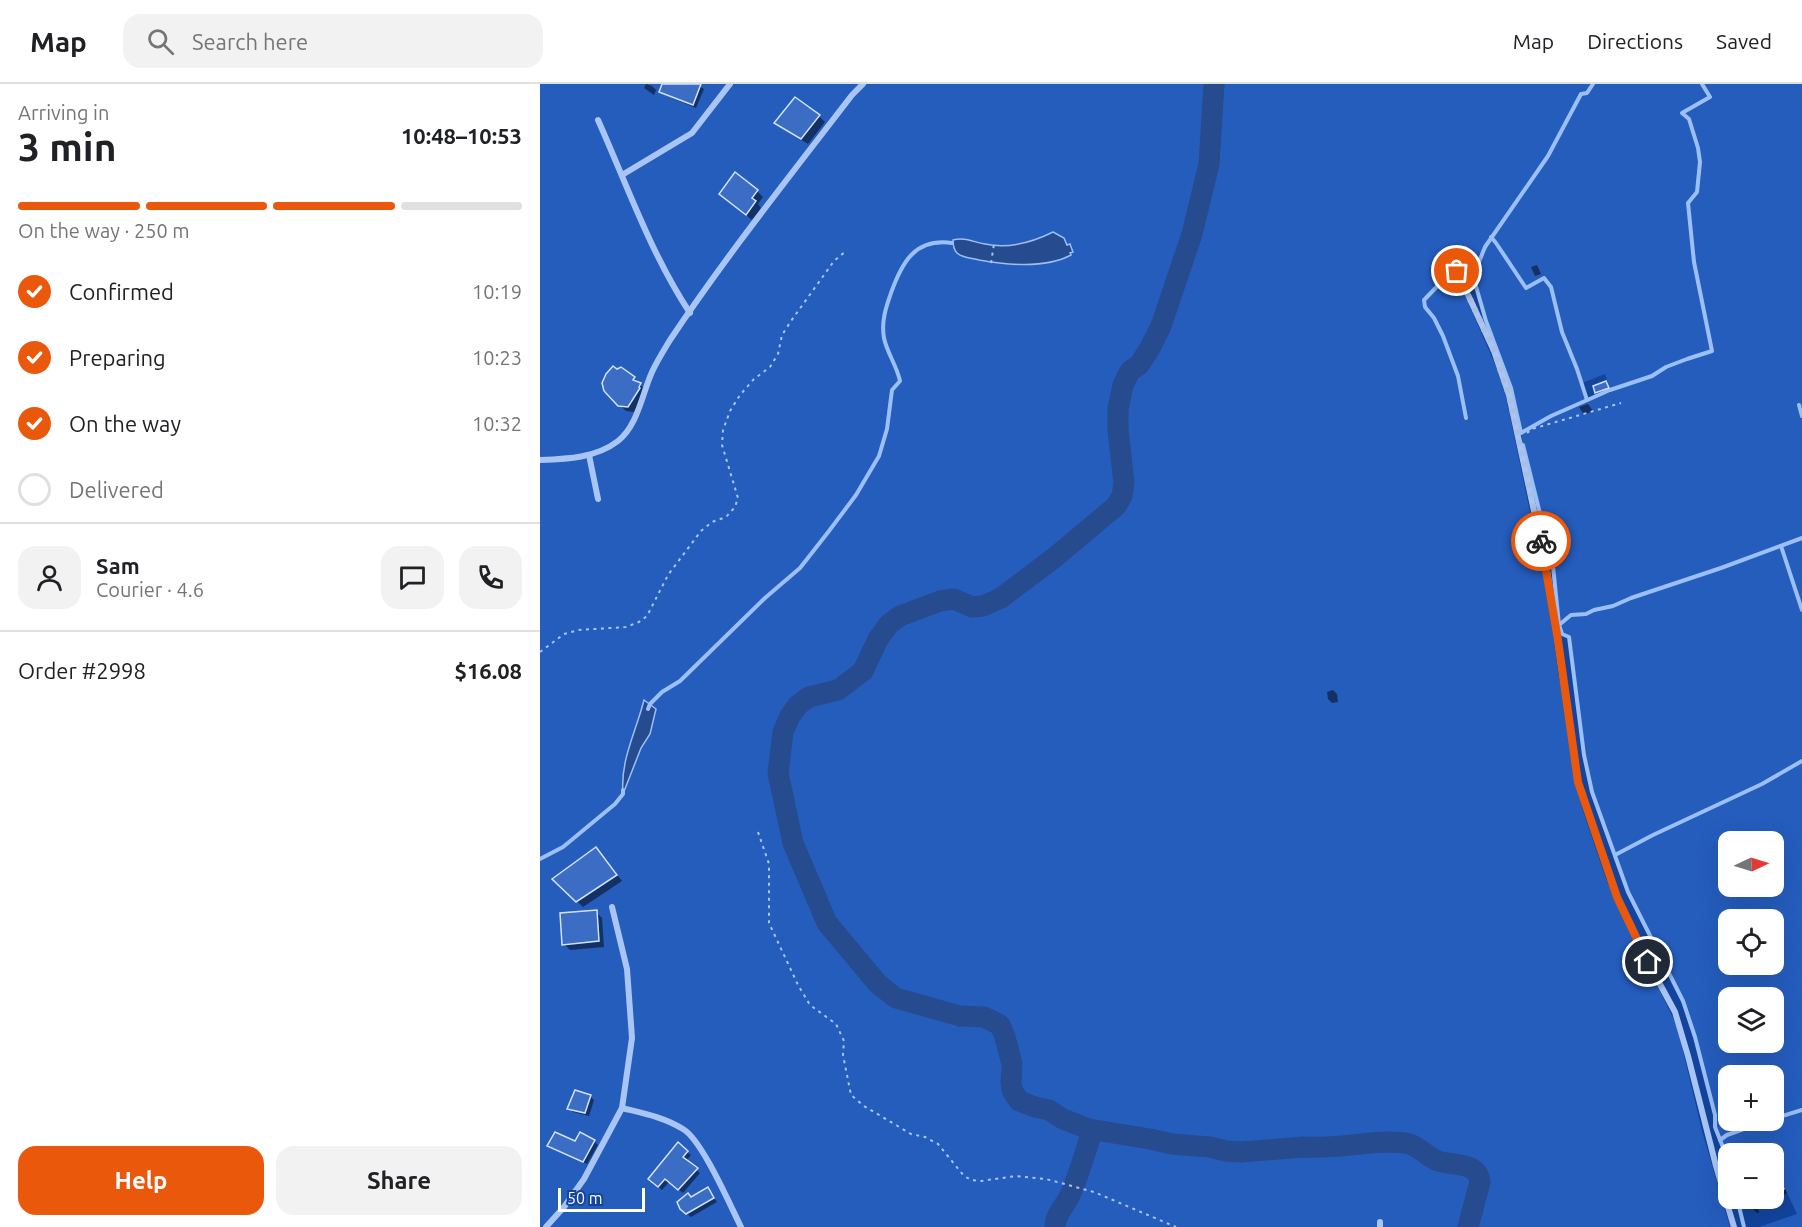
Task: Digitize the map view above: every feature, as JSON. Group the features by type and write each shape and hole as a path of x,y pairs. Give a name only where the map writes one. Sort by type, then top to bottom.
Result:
{"street":[{"path":"622,175 692,133 730,84"},
{"path":"540,460 590,455 618,441 627,431 652,372 670,341 756,219 863,84"},
{"path":"598,120 671,284 690,313"},
{"path":"1457,271 1494,351 1509,395 1548,576 1578,782 1617,897 1675,1012 1734,1227"},
{"path":"590,455 598,499"},
{"path":"546,1227 584,1179 622,1108 632,1038 627,969 612,907"},
{"path":"622,1108 659,1118 685,1130 699,1146 741,1227"}],"path":[{"path":"991,263 994,244"},
{"path":"540,652 564,634 579,630 626,627 639,622 647,616 668,575 701,531 712,522 726,517 735,507 738,498 722,445 723,430 730,411 754,379 770,367 778,354 782,335 791,321 834,261 846,251"},
{"path":"1518,439 1532,429 1621,403"},
{"path":"758,832 769,864 769,923 810,1005 836,1024 844,1041 843,1055 851,1095 864,1106 911,1134 925,1137 938,1144 964,1176 971,1180 981,1181 1016,1176 1047,1179 1094,1192 1176,1227"}],"shaded area":[{"path":"540,84 1802,84 1802,1227 1759,1227 1797,1214 1784,1186 1784,1143 1721,1143 1715,1127 1715,1115 1695,1037 1683,1001 1628,892 1592,792 1584,755 1569,637 1562,634 1559,625 1553,566 1532,477 1526,463 1516,403 1486,321 1467,259 1454,270 1503,383 1549,603 1571,759 1582,808 1606,879 1677,1026 1702,1131 1718,1186 1718,1209 1725,1209 1730,1227 540,1227","holes":["1605,374 1610,390 1587,399 1582,383"]},
{"path":"1053,232 1064,238 1067,245 1070,244 1073,252 1061,259 1038,264 1002,263 968,258 957,253 953,244 953,240 961,239 994,245 1011,245 1028,242"},
{"path":"644,700 656,709 650,734 641,748 623,794 626,758"}],"building":[{"path":"662,84 701,84 693,105 659,92"},
{"path":"795,97 820,115 801,139 774,123"},
{"path":"735,172 758,190 752,198 756,201 746,215 719,194"},
{"path":"613,366 617,369 621,367 635,377 633,380 641,383 628,407 618,406 604,391 602,383"},
{"path":"1606,381 1609,388 1595,393 1593,386"},
{"path":"596,847 617,875 576,902 552,879"},
{"path":"597,910 599,941 562,945 560,913"},
{"path":"575,1090 591,1095 585,1113 567,1109"},
{"path":"555,1132 575,1141 580,1132 595,1140 583,1162 547,1146"},
{"path":"678,1142 688,1151 683,1157 698,1168 678,1190 665,1179 658,1187 648,1179"},
{"path":"708,1187 714,1198 686,1214 680,1209 677,1202 688,1193 691,1197"}],"waterway":[{"path":"1214,84 1209,164 1192,234 1161,326 1150,348 1139,365 1130,371 1123,385 1118,409 1124,483 1122,496 1116,506 1054,558 1001,598 983,606 972,607 954,599 940,601 900,616 889,624 878,639 863,671 838,690 809,697 798,705 783,732 778,773 793,843 827,923 878,984 896,998 960,1016 984,1017 1000,1025 1012,1064 1012,1090 1019,1101 1049,1110 1063,1119 1089,1129 1226,1151 1334,1147 1387,1142 1410,1144 1438,1161 1469,1167 1478,1175 1480,1182 1468,1227"},
{"path":"1593,84 1587,93 1581,94 1548,156 1485,247 1479,262 1475,283 1486,321 1511,388 1521,433 1551,416 1610,390 1652,376 1666,367 1712,351 1694,262 1688,203 1697,192 1700,162 1689,119 1682,113 1710,97 1702,84"},
{"path":"1491,237 1526,288 1544,278 1551,287 1562,332 1587,400"},
{"path":"648,709 662,692 680,681 765,598 800,568 856,495 879,456 887,429 892,390 900,381 885,344 883,332 886,309 895,282 905,262 919,248 939,242 952,243"},
{"path":"1466,418 1458,376 1443,336 1434,318 1425,307 1424,300 1467,258 1475,282"},
{"path":"1799,405 1802,416"},
{"path":"1523,445 1553,566 1559,625 1562,634 1569,637 1584,755 1592,792 1628,892 1683,1001 1695,1037 1715,1115 1715,1127 1721,1143"},
{"path":"1559,625 1571,615 1586,614 1613,606 1802,538"},
{"path":"1781,546 1802,610"},
{"path":"1615,855 1762,784 1802,761"},
{"path":"540,859 563,847 615,804 623,794 623,790"},
{"path":"1784,1116 1802,1110"},
{"path":"1055,1227 1055,1222 1069,1198 1079,1171 1091,1134 1089,1129"},
{"path":"1720,1140 1738,1131"},
{"path":"1740,1209 1744,1227"}],"way so far":[{"path":"1457,271 1494,351 1509,395 1541,541"}],"route":[{"path":"1541,541 1578,782 1617,897 1648,962"}]}
